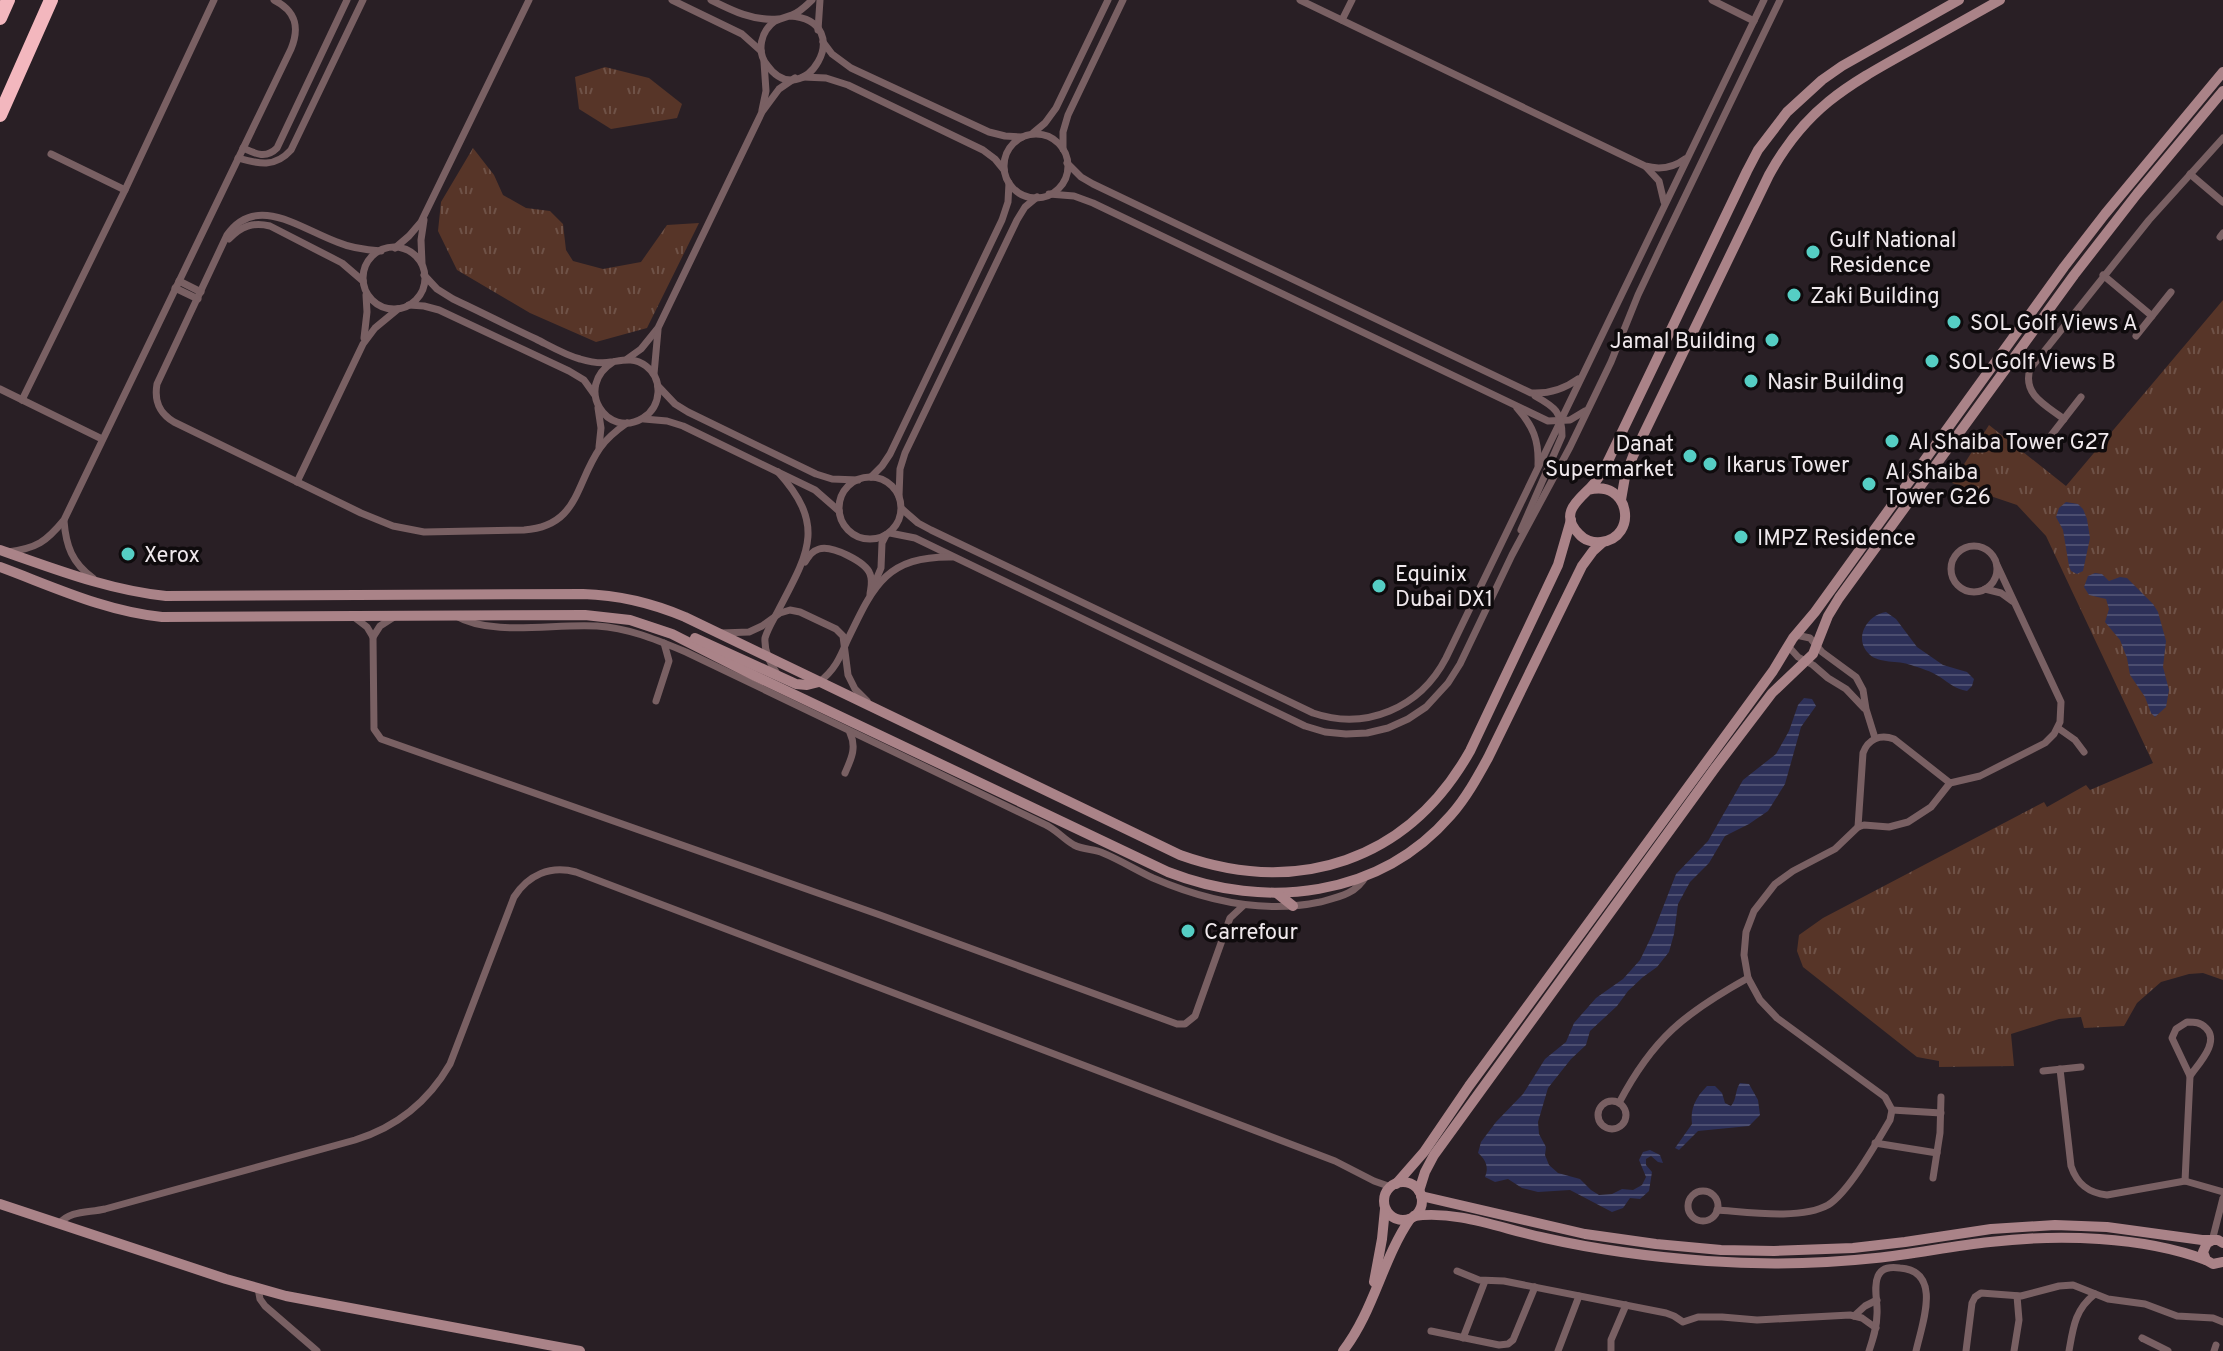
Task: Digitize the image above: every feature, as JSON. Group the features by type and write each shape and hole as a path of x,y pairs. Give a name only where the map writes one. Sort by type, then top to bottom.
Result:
{"highway":[{"path":"0,18 8,0"},
{"path":"33,40 41,0"},
{"path":"0,115 51,0"}],"street":[{"path":"22,400 214,0"},
{"path":"4,551 29,549 42,543 64,520 296,35 291,12 274,0"},
{"path":"243,148 264,155 271,154 277,148 347,0"},
{"path":"238,158 268,164 281,159 291,150 363,0"},
{"path":"672,0 742,34 761,51"},
{"path":"711,0 753,18 790,16 806,19 818,30 832,54 851,68 989,132 1005,136 1038,134 1053,139 1064,151"},
{"path":"790,16 812,0"},
{"path":"818,30 820,0"},
{"path":"1004,170 1004,160 1014,142 1045,123 1056,108 1108,0"},
{"path":"1049,194 1065,178 1067,163 1063,132 1068,115 1123,0"},
{"path":"1300,0 1645,166 1662,187 1664,206"},
{"path":"1342,20 1352,0"},
{"path":"1712,0 1754,21"},
{"path":"902,509 931,530 1303,709 1333,719 1354,720 1395,710 1413,699 1435,678 1446,658 1764,0"},
{"path":"823,42 821,59 810,72 779,89 762,112 658,328 627,359 596,362 571,356 453,299 437,289 423,271 419,260 408,251 349,246 274,216 252,215 239,221 229,232 157,384 158,406 174,422 361,513 424,532 532,530 554,522 569,509 599,449 612,435 627,423 642,419 667,421 820,493 839,511 844,526 856,536 871,540 888,534 915,538 1296,722 1325,732 1346,734 1388,728 1408,719 1434,700 1460,664 1512,555 1589,408 1658,252 1780,0"},
{"path":"1934,14 1942,0"},
{"path":"4,551 101,585 179,597 599,595 628,598 657,606 719,633 1190,858 1221,867 1262,873 1320,867 1357,855 1392,837 1423,813 1449,784 1470,751 1558,565 1573,505 1588,490 1615,448 1733,186 1772,130 1804,95 1842,66 1959,0"},
{"path":"454,615 487,627 579,625 637,633 686,652 872,742 1185,879 1236,892 1278,894 1322,889 1366,875 1394,862 1418,845 1450,816 1466,796 1488,758 1582,566 1593,551 1622,529 1626,514 1621,500 1633,456 1800,128 1834,96 1857,80 1985,4 1999,0"},
{"path":"395,248 409,236 425,214 528,1"},
{"path":"762,112 766,91 761,51 763,35 773,22 781,18"},
{"path":"763,60 776,74 826,78 848,85 983,150 1004,170 1009,183 1008,202 1002,220 890,454 871,477"},
{"path":"1369,1305 1380,1257 1384,1200 1393,1185 1424,1152 2071,258 2223,72"},
{"path":"1343,1351 1357,1330 1396,1244 1421,1207 1420,1193 1425,1172 1434,1155 1715,768 1772,693 1813,654 1839,598 2047,311 2115,221 2223,91"},
{"path":"2064,419 2033,396 2028,386 2028,375 2033,365 2103,275 2223,138"},
{"path":"51,154 125,190"},
{"path":"1645,166 1665,168 1688,157"},
{"path":"1067,163 1081,177 1103,189 1553,406 1562,436 1512,555"},
{"path":"2190,174 2223,202"},
{"path":"1009,183 1021,194 1074,196 1093,203 1548,421 1575,418 1589,408"},
{"path":"672,634 687,634 801,685 819,682 836,666 881,568 882,543 900,518 900,469 905,453 1017,220 1025,207 1037,197"},
{"path":"297,482 363,344 382,321 419,296 424,282 421,240 425,214"},
{"path":"224,244 244,226 270,226 342,263 363,281"},
{"path":"363,344 367,312 363,281 369,260 381,251"},
{"path":"2103,275 2152,316"},
{"path":"177,285 199,296"},
{"path":"365,290 382,307 398,309"},
{"path":"2136,336 2171,292"},
{"path":"409,305 439,310 584,380 595,395 598,406 601,428 599,449"},
{"path":"654,376 658,328"},
{"path":"627,359 643,364 669,398 688,412 816,474 840,480 871,477 885,480 899,496"},
{"path":"595,395 597,379 613,362"},
{"path":"1531,393 1561,390 1582,375"},
{"path":"642,419 655,405 658,386"},
{"path":"0,389 102,439"},
{"path":"2046,442 2081,397"},
{"path":"598,406 613,420 627,423"},
{"path":"1515,407 1536,435 1539,449 1537,471"},
{"path":"778,472 800,500 808,522 807,546 800,569"},
{"path":"839,511 843,492 858,480"},
{"path":"1588,490 1606,489 1621,500"},
{"path":"64,520 66,543 71,555 101,585"},
{"path":"1571,520 1576,531 1585,539 1603,542"},
{"path":"1717,1210 1717,1201 1709,1192 1696,1192 1688,1202 1690,1214 1696,1219 1709,1219 1717,1210 1788,1212 1819,1209 1843,1191 1890,1120 1892,1110 1885,1097 1777,1018 1760,1000 1748,978 1744,955 1746,932 1760,901 1775,884 1835,849 1858,827 1899,825 1916,818 1931,807 1950,783 1980,776 2050,739 2062,715 2061,702 1992,554 1976,545 1964,547 1955,555 1950,567 1956,584 1973,592 1985,589 2001,593 2014,603"},
{"path":"787,691 767,657 765,638 800,569 814,551 824,548 834,550 862,564 872,580 869,596"},
{"path":"869,596 888,574 902,565 925,558 955,558"},
{"path":"1985,589 1996,577 1997,565"},
{"path":"0,567 102,606 147,615 600,616 630,620 672,634 983,789 1051,827 1073,844 1101,852 1177,887 1244,905 1293,906 1347,895 1357,889 1366,875"},
{"path":"719,633 749,632 790,610 836,629 843,636 852,683 877,711"},
{"path":"352,616 367,627 373,637 374,729 381,739 880,915 1177,1024 1189,1023 1195,1016 1230,918 1244,905"},
{"path":"373,637 380,626 396,616"},
{"path":"1796,635 1810,638 1860,683 1875,738"},
{"path":"664,643 669,661"},
{"path":"1788,646 1794,654 1836,682 1866,709"},
{"path":"656,701 669,661 676,654 686,652"},
{"path":"1836,682 1845,679 1845,667"},
{"path":"2058,728 2075,740 2084,752"},
{"path":"845,773 854,750 854,740 849,731"},
{"path":"1858,827 1862,758 1867,744 1875,738 1894,739 1950,783"},
{"path":"854,750 872,742"},
{"path":"59,1224 71,1214 98,1211 355,1140 405,1116 435,1087 450,1064 514,897 524,884 537,875 560,869 591,878 1393,1185 1409,1183 1420,1193 1443,1201 1585,1234 1721,1250 1774,1251 1853,1248 1991,1229 2055,1225 2107,1227 2215,1241"},
{"path":"1278,894 1293,906"},
{"path":"1221,901 1230,918"},
{"path":"1619,1103 1646,1058 1669,1031 1703,1003 1748,978"},
{"path":"2185,1181 2190,1076 2172,1038 2176,1029 2191,1021 2203,1025 2211,1034 2212,1041 2190,1076"},
{"path":"2043,1071 2081,1067"},
{"path":"2060,1069 2071,1166 2084,1187 2107,1195 2185,1181 2223,1195 2215,1241"},
{"path":"1933,1178 1941,1097"},
{"path":"1892,1110 1941,1113"},
{"path":"1875,1143 1937,1153"},
{"path":"1425,1172 1432,1192 1443,1201"},
{"path":"0,1204 258,1288 315,1302 580,1351"},
{"path":"1385,1209 1396,1219 1437,1214 1601,1249 1734,1263 1849,1261 1988,1242 2046,1238 2103,1240 2161,1247 2217,1263"},
{"path":"2215,1241 2207,1243 2203,1252 2217,1263"},
{"path":"1869,1351 1876,1328 1877,1278 1887,1268 1911,1269 1922,1278 1926,1292 1922,1330 1916,1351"},
{"path":"1457,1271 1485,1281 1504,1281 1670,1314 1683,1322 1698,1317 1757,1320 1854,1316 1876,1328"},
{"path":"1463,1338 1485,1281"},
{"path":"1966,1351 1972,1303 1975,1297 1984,1293 2017,1296 2066,1285 2116,1301 2145,1304 2177,1316 2213,1318 2223,1322"},
{"path":"1431,1331 1502,1346 1511,1342 1535,1287"},
{"path":"258,1288 265,1306 317,1351"},
{"path":"2069,1351 2075,1319 2082,1306 2095,1294"},
{"path":"1558,1351 1579,1296"},
{"path":"2014,1351 2019,1320 2017,1296"},
{"path":"1854,1316 1877,1300"},
{"path":"1611,1351 1611,1340 1626,1305"},
{"path":"2142,1338 2168,1351"}],"green space":[{"path":"605,67 649,78 682,104 677,118 611,129 579,109 575,77"},
{"path":"473,148 494,175 503,195 526,208 550,211 563,224 566,250 573,261 603,269 641,262 667,225 699,223 647,328 596,342 530,313 457,270 438,231 441,202"},
{"path":"2223,300 2223,980 2203,973 2161,982 2137,1003 2124,1026 2084,1028 2081,1017 2059,1019 2011,1034 2014,1066 1939,1067 1939,1061 1917,1057 1803,967 1797,951 1799,935 1823,918 2044,802 2047,807 2086,785 2090,790 2153,763 2046,536 2017,505 1952,483 1989,425 2066,486"}],"water":[{"path":"2066,502 2078,504 2083,509 2090,538 2083,571 2077,574 2069,566 2063,530 2056,517 2059,508"},
{"path":"2102,574 2109,581 2127,578 2158,612 2166,641 2163,667 2169,690 2166,707 2155,717 2130,675 2120,640 2105,622 2109,609 2106,599 2089,595 2084,587 2088,576"},
{"path":"1886,612 1896,619 1917,647 1943,665 1967,672 1974,679 1972,686 1967,691 1963,690 1926,670 1869,654 1862,641 1864,628 1873,618"},
{"path":"1804,698 1812,699 1816,706 1801,727 1785,784 1768,811 1725,836 1709,863 1690,882 1678,904 1669,952 1590,1031 1586,1045 1548,1088 1538,1122 1549,1165 1558,1173 1580,1179 1599,1195 1612,1194 1642,1185 1646,1177 1639,1160 1643,1152 1650,1150 1660,1155 1663,1163 1651,1156 1646,1159 1646,1165 1652,1172 1649,1191 1640,1199 1630,1198 1623,1208 1612,1212 1570,1190 1538,1192 1522,1188 1508,1179 1495,1182 1485,1177 1486,1164 1478,1153 1481,1142 1523,1094 1545,1059 1566,1042 1574,1023 1596,998 1623,979 1640,960 1676,874 1708,841 1743,780 1776,754"},
{"path":"1740,1083 1749,1084 1758,1100 1760,1115 1749,1126 1698,1131 1679,1150 1675,1148 1692,1124 1695,1103 1707,1086 1715,1086 1722,1093 1725,1103 1731,1106"}],"place":[{"name":"Gulf National Residence","path":"1813,252"},
{"name":"Zaki Building","path":"1794,295"},
{"name":"SOL Golf Views A","path":"1954,322"},
{"name":"Jamal Building","path":"1772,340"},
{"name":"SOL Golf Views B","path":"1932,361"},
{"name":"Nasir Building","path":"1751,381"},
{"name":"Al Shaiba Tower G27","path":"1892,441"},
{"name":"Danat Supermarket","path":"1690,456"},
{"name":"Ikarus Tower","path":"1710,464"},
{"name":"Al Shaiba Tower G26","path":"1869,484"},
{"name":"IMPZ Residence","path":"1741,537"},
{"name":"Xerox","path":"128,554"},
{"name":"Equinix Dubai DX1","path":"1379,586"},
{"name":"Carrefour","path":"1188,931"}]}
